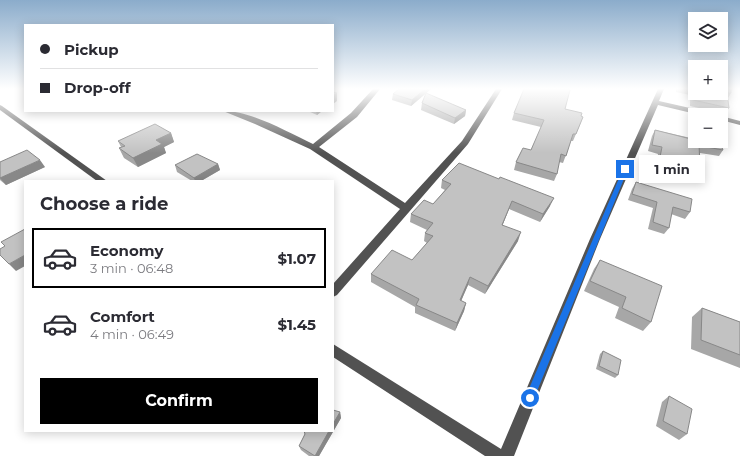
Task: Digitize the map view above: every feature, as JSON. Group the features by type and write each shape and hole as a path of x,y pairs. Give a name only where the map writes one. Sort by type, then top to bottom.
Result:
{"street":[{"path":"5,110 102,180"},
{"path":"313,147 319,144 358,110"},
{"path":"334,291 465,142 485,110"},
{"path":"506,456 595,239 652,110"},
{"path":"230,112 258,122 313,147 406,208"},
{"path":"728,120 740,123"},
{"path":"334,351 499,456"}],"building":[{"path":"438,110 466,110 455,118"},
{"path":"515,110 570,110 582,113 581,116 583,117 576,134 573,134 566,156 561,154 557,174 516,162 523,148 531,150 544,120 514,113"},
{"path":"155,124 171,133 156,140 162,144 133,158 119,148 125,146 118,141"},
{"path":"655,130 688,138 688,148 699,148 700,171 688,168 688,170 659,162 662,147 652,145"},
{"path":"712,148 722,148 723,150"},
{"path":"27,150 40,160 0,178 0,162"},
{"path":"197,154 218,164 194,178 175,165"},
{"path":"459,163 554,198 543,214 512,201 502,225 521,232 488,286 470,277 460,300 466,303 457,323 416,305 419,299 371,274 392,250 412,260 433,236 425,233 433,223 411,214 424,200 433,204 451,184 442,180"},
{"path":"636,182 692,199 690,212 673,207 669,228 653,222 657,202 632,194"},
{"path":"24,230 24,256 9,264 0,255 0,249 5,246 1,242"},
{"path":"600,260 662,286 651,322 622,308 626,297 590,281"},
{"path":"702,308 740,322 740,355 701,340"},
{"path":"603,351 621,360 618,375 599,366"},
{"path":"669,396 692,409 687,434 663,421"},
{"path":"334,410 340,412 334,422"},
{"path":"304,432 328,432 315,456 299,446 305,434"}],"route":[{"path":"530,398 625,169"}]}
